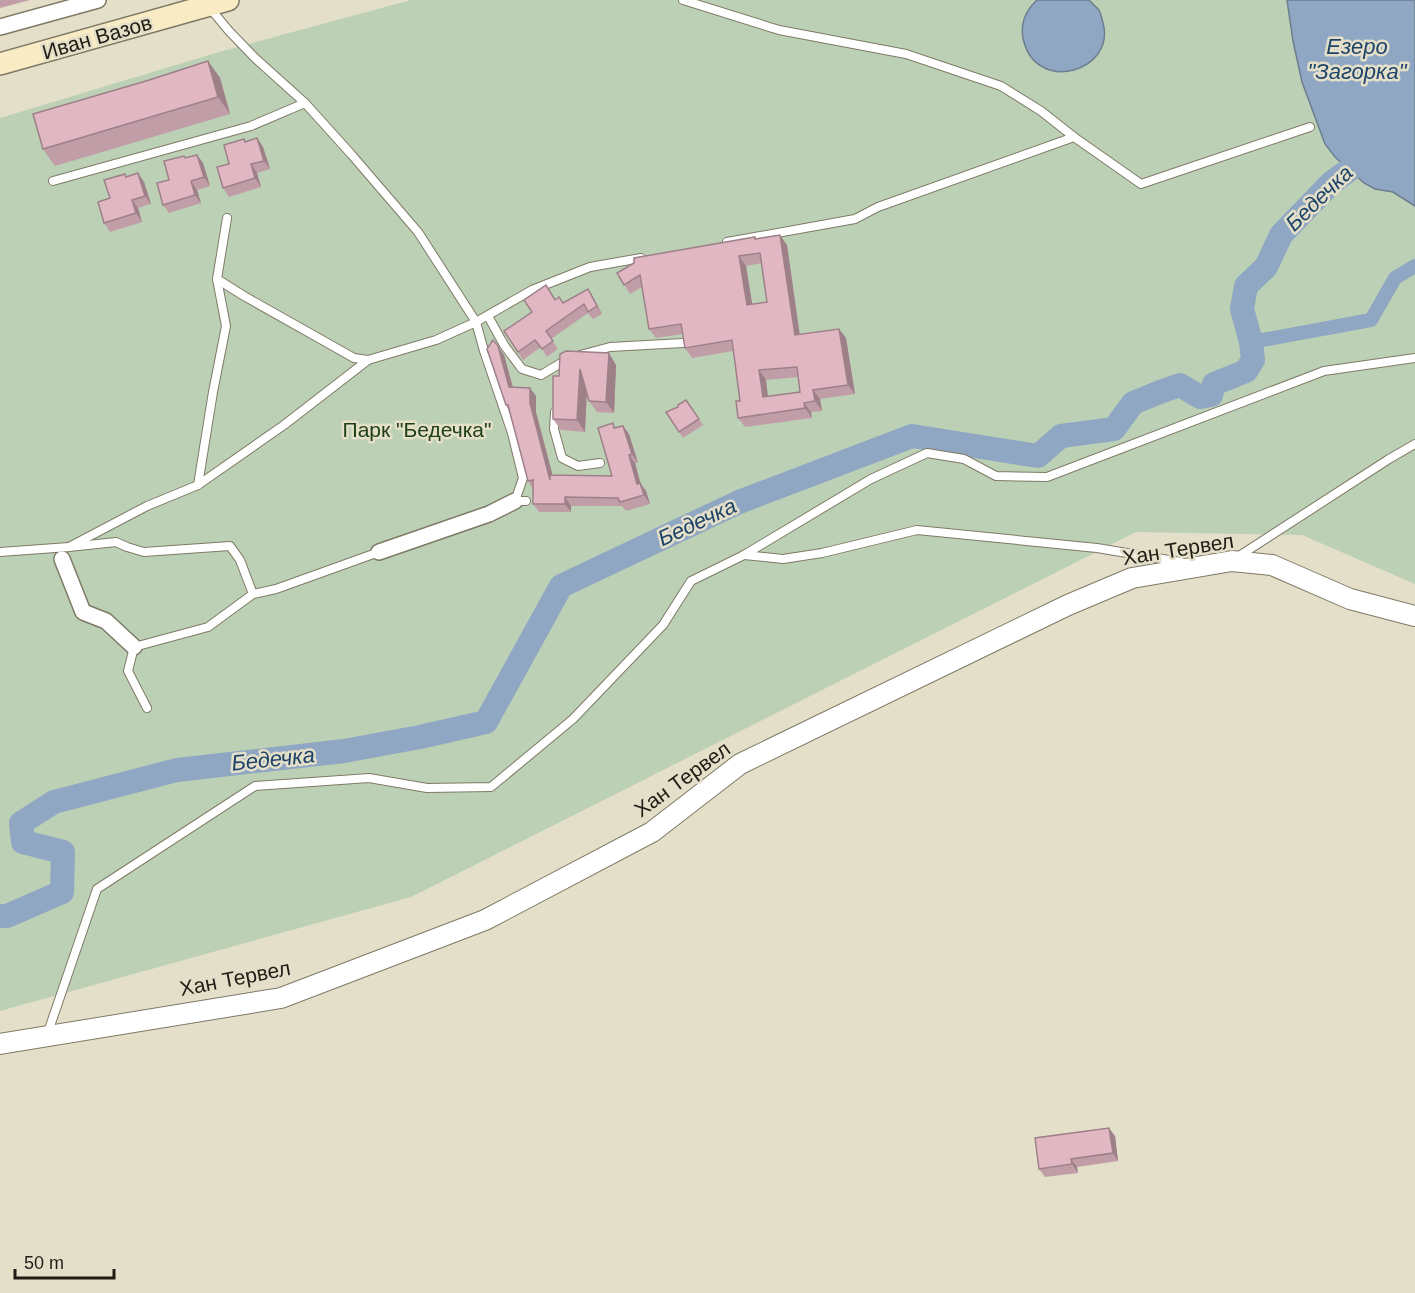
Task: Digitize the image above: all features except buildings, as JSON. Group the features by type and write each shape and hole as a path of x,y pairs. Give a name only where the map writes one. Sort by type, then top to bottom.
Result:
{"main road":[{"name":"Иван Вазов","path":"0,64 205,3 228,0"}],"street":[{"name":"Иван Вазов","path":"0,27 98,0"},
{"path":"379,552 520,501"},
{"path":"65,553 83,612 106,621 134,646"},
{"name":"Хан Тервел","path":"0,1044 281,998 485,920 652,832 740,764 1079,600 1132,578 1232,561 1272,565 1350,599 1415,616"}],"lane":[{"path":"683,0 778,30 906,54 1001,86 1041,111 1141,184 1310,127"},
{"path":"205,3 255,58 305,103 418,232 476,322 512,433 523,478 520,501"},
{"path":"53,181 251,126 305,103"},
{"path":"717,244 855,219 878,207 1074,137"},
{"path":"198,485 226,326 217,279 227,218"},
{"path":"65,553 147,506 198,485 285,425 368,360 436,340 488,316 532,290 590,267 648,256"},
{"path":"217,279 354,358 368,360"},
{"path":"488,316 504,345 522,369 541,375 570,357 610,347 683,343"},
{"path":"47,1035 97,889 255,786 369,778 427,788 491,787 573,719 663,625 692,581 744,555 871,479 927,453 964,459 996,476 1047,477 1324,371 1415,357"},
{"path":"555,366 555,376"},
{"path":"555,408 554,429 562,458 578,466 600,463"},
{"path":"1232,561 1415,444"},
{"path":"744,555 783,559 822,553 917,530 1097,548 1200,566"},
{"path":"0,552 65,553 116,542 127,548 144,552 230,546 240,560 253,594"},
{"path":"147,708 128,671 134,646 208,627 253,594 276,589 379,552"}],"green space":[{"name":"Парк \"Бедечка\"","path":"411,0 1415,0 1415,584 1302,535 1136,532 411,897 0,1011 0,118 219,52"}],"water":[{"path":"1037,0 1089,0 1099,10 1103,23 1104,40 1098,54 1087,64 1074,70 1059,71 1044,68 1032,58 1024,42 1022,30 1026,14"},
{"name":"Езеро \"Загорка\"","path":"1287,0 1415,0 1415,206 1393,192 1375,189 1364,183 1335,157 1325,144 1302,82"}],"waterway":[{"name":"Бедечка","path":"0,916 7,916 62,892 63,852 23,842 21,823 54,802 177,770 344,751 486,722 561,586 739,502 912,436 1038,456 1061,436 1114,429 1133,403 1160,392 1180,385 1200,397 1211,395 1214,384 1246,371 1253,360 1251,342 1242,309 1246,286 1266,267 1281,235 1330,184 1349,170 1371,145"},
{"path":"1251,342 1371,320 1395,278 1415,266"}]}
